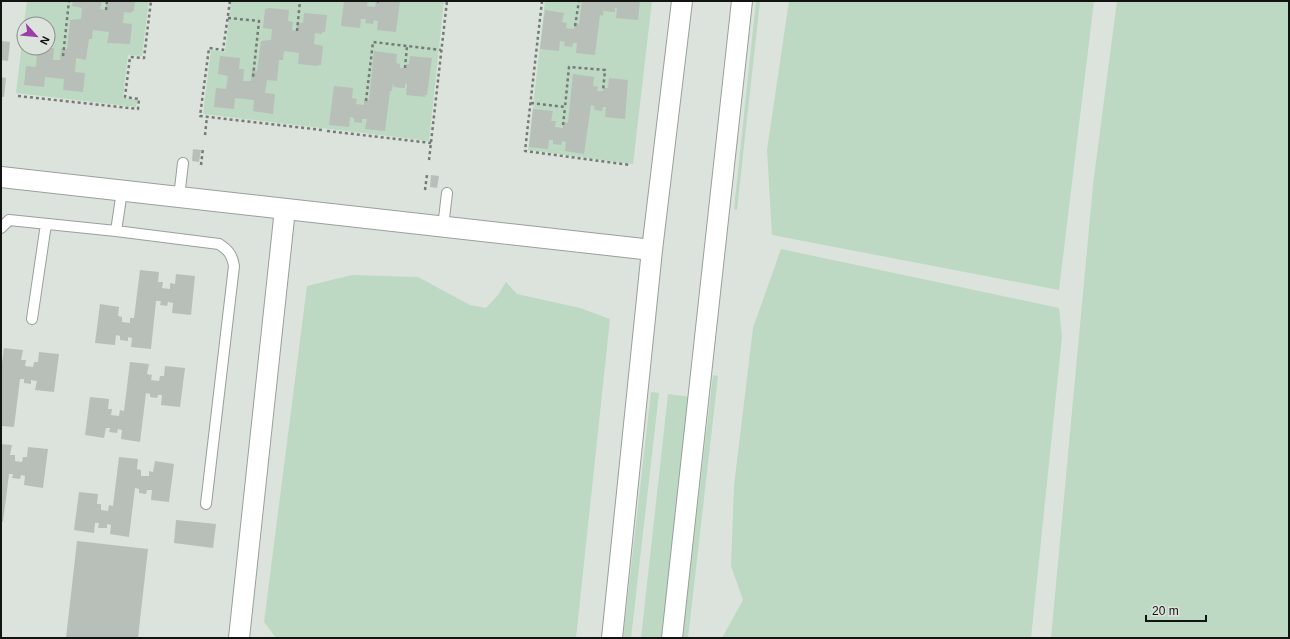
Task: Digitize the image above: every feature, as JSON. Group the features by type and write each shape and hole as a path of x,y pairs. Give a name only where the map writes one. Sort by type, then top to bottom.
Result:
{"street":[{"path":"612,638 652,250 682,1"},
{"path":"672,638 742,1"},
{"path":"1,177 652,250"},
{"path":"239,638 284,209"}],"lane":[{"path":"179,197 183,163"},
{"path":"116,231 122,191"},
{"path":"443,227 447,193"},
{"path":"1,228 9,220 116,231 219,244 228,250 233,257 234,266 206,504"},
{"path":"32,319 46,224"}],"path":[{"path":"63,56 69,1"},
{"path":"106,10 107,1"},
{"path":"18,96 138,109 139,99 125,97 130,57 144,58 151,1"},
{"path":"230,1 223,50 209,48 200,116 322,130"},
{"path":"297,31 300,1"},
{"path":"429,160 447,1"},
{"path":"542,1 525,151 630,166"},
{"path":"575,26 579,1"},
{"path":"228,18 259,21 254,77"},
{"path":"366,101 372,42 441,50"},
{"path":"405,68 408,46"},
{"path":"563,124 569,67 605,70 603,91"},
{"path":"531,103 565,107"},
{"path":"205,135 207,116"},
{"path":"327,131 431,143"},
{"path":"201,165 203,148"},
{"path":"425,190 427,175"}],"green space":[{"path":"27,1 149,1 142,56 128,55 123,98 138,100 136,107 16,93 20,56 56,56 56,16 25,16"},
{"path":"231,1 444,1 429,141 203,114 211,50 225,52"},
{"path":"545,1 652,1 633,164 528,150"},
{"path":"756,1 760,1 737,210 734,209"},
{"path":"789,1 1094,1 1059,290 772,235 767,150"},
{"path":"1117,1 1289,1 1289,638 1051,638 1093,185"},
{"path":"781,249 1059,308 1062,337 1031,638 722,638 743,600 731,566 734,486 753,328"},
{"path":"352,275 418,277 470,305 486,308 498,295 506,282 517,294 580,308 610,319 576,638 276,638 264,622 307,286"},
{"path":"713,375 718,376 688,638 682,638"},
{"path":"651,392 659,393 631,638 623,638"},
{"path":"668,394 691,397 664,638 641,638"}],"building":[{"path":"73,1 102,1 100,9 106,10 106,2 135,1 134,11 132,11 132,13 124,12 123,23 132,24 130,44 107,43 109,32 93,30 92,39 89,39 86,60 76,58 75,72 85,73 83,92 63,90 64,79 45,77 44,87 24,85 26,66 36,67 37,56 53,56 53,60 60,60 61,49 67,49 70,20 81,19 82,8 72,6"},
{"path":"344,1 368,1 367,6 375,7 376,1 400,1 396,32 377,30 378,21 374,20 373,24 365,23 366,19 361,19 360,28 341,26"},
{"path":"582,1 640,1 638,20 616,18 617,8 615,8 615,12 612,12 604,11 604,7 603,16 600,15 595,55 576,53 577,43 573,43 572,47 564,46 565,42 560,41 559,51 540,49 545,10 564,13 562,22 567,23 566,28 574,29 575,23 579,24"},
{"path":"265,9 289,10 288,21 293,22 292,30 296,31 297,23 303,23 304,13 327,15 325,32 322,32 322,34 315,33 314,44 323,46 321,65 298,64 299,53 284,51 283,60 279,60 277,81 267,80 265,93 275,94 273,114 253,111 254,100 235,98 234,109 214,107 216,88 226,89 228,76 218,74 220,56 240,58 239,69 244,69 243,81 251,81 252,70 257,71 261,41 271,40 272,29 263,28"},
{"path":"1,41 10,42 8,61 1,60"},
{"path":"374,51 397,54 396,63 400,64 400,68 404,68 404,65 409,64 410,56 432,58 427,95 425,95 425,97 406,95 407,84 405,84 405,88 402,88 394,87 393,83 392,91 390,91 385,131 365,129 367,119 362,119 362,123 354,122 354,118 350,117 349,127 329,125 334,86 353,88 352,98 357,99 356,104 364,105 364,100 369,100"},
{"path":"573,74 594,77 593,86 598,87 597,91 603,91 604,88 608,88 609,78 628,80 625,119 605,117 606,107 603,107 602,111 595,110 594,106 591,105 584,154 565,151 566,142 562,141 561,145 553,144 553,140 549,140 548,149 529,147 533,109 553,111 551,121 556,121 555,127 563,128 564,122 568,123"},
{"path":"1,77 6,78 4,97 1,97"},
{"path":"193,149 201,150 199,162 192,161"},
{"path":"431,175 439,176 437,188 430,187"},
{"path":"140,270 159,272 158,282 163,282 162,288 170,289 170,283 175,284 176,274 195,276 191,315 172,313 173,303 168,302 167,306 160,305 161,301 156,301 151,349 131,347 132,338 128,337 128,341 120,340 120,336 116,335 115,345 95,343 100,304 119,307 118,316 122,317 122,322 130,323 130,318 134,318"},
{"path":"4,348 23,350 21,360 26,360 25,366 33,367 34,362 38,362 39,352 59,354 54,392 35,390 37,381 31,380 31,384 24,383 24,379 20,379 14,427 1,426 1,370"},
{"path":"130,362 149,364 147,374 152,375 151,380 159,381 160,376 164,376 165,366 185,368 180,407 161,405 162,395 158,395 157,398 150,397 150,394 146,393 140,442 121,439 122,430 118,429 117,433 109,432 110,428 106,428 104,438 85,435 90,397 109,399 108,409 112,409 111,415 119,416 120,410 124,411"},
{"path":"1,444 12,445 10,455 15,455 15,461 22,462 23,457 27,457 28,447 48,449 43,488 24,485 25,476 21,475 20,479 12,478 13,474 9,474 3,522 1,522"},
{"path":"119,457 138,459 137,469 141,470 141,476 149,476 149,471 153,472 155,461 174,464 169,502 151,500 152,490 147,490 146,494 139,493 139,489 135,488 129,537 110,534 111,525 107,524 107,528 98,528 99,523 95,523 94,533 74,530 79,492 98,494 97,504 101,504 101,510 108,511 109,505 113,506"},
{"path":"176,520 216,524 213,548 174,543"},
{"path":"77,541 148,549 138,638 66,638"}]}
